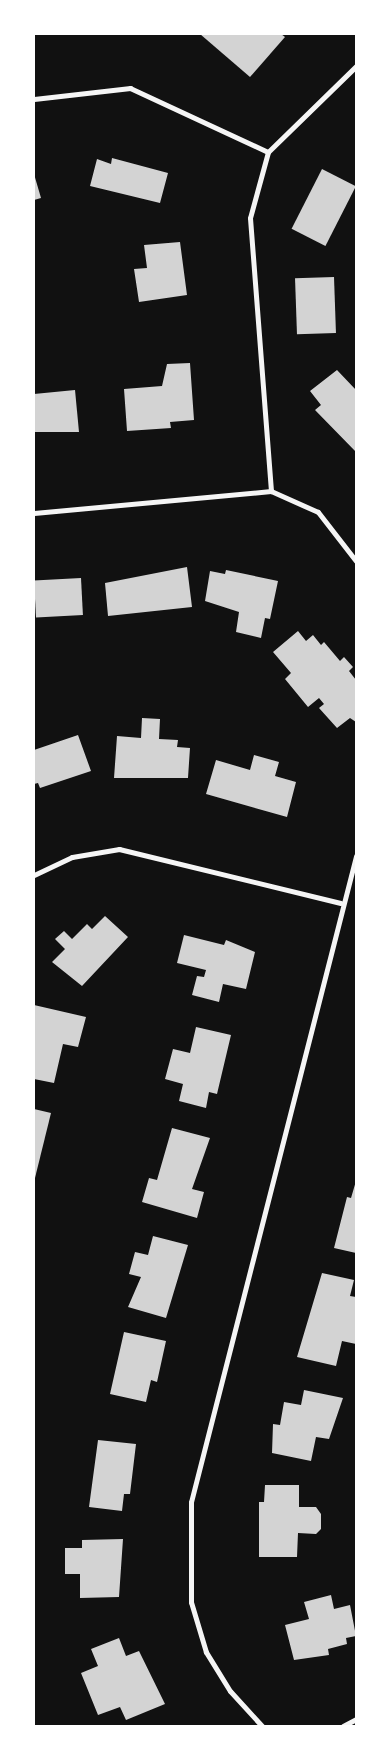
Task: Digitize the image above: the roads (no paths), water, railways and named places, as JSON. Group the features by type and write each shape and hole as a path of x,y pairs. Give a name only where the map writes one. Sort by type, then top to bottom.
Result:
{"street":[{"path":"271,491 250,218 268,152 356,66"},
{"path":"34,99 130,88 268,152"},
{"path":"34,513 271,491 318,512 356,561"},
{"path":"34,875 72,857 119,849 341,903"},
{"path":"262,1726 230,1691 206,1652 192,1602 192,1502 341,903 356,856"},
{"path":"343,1726 356,1719"}]}
